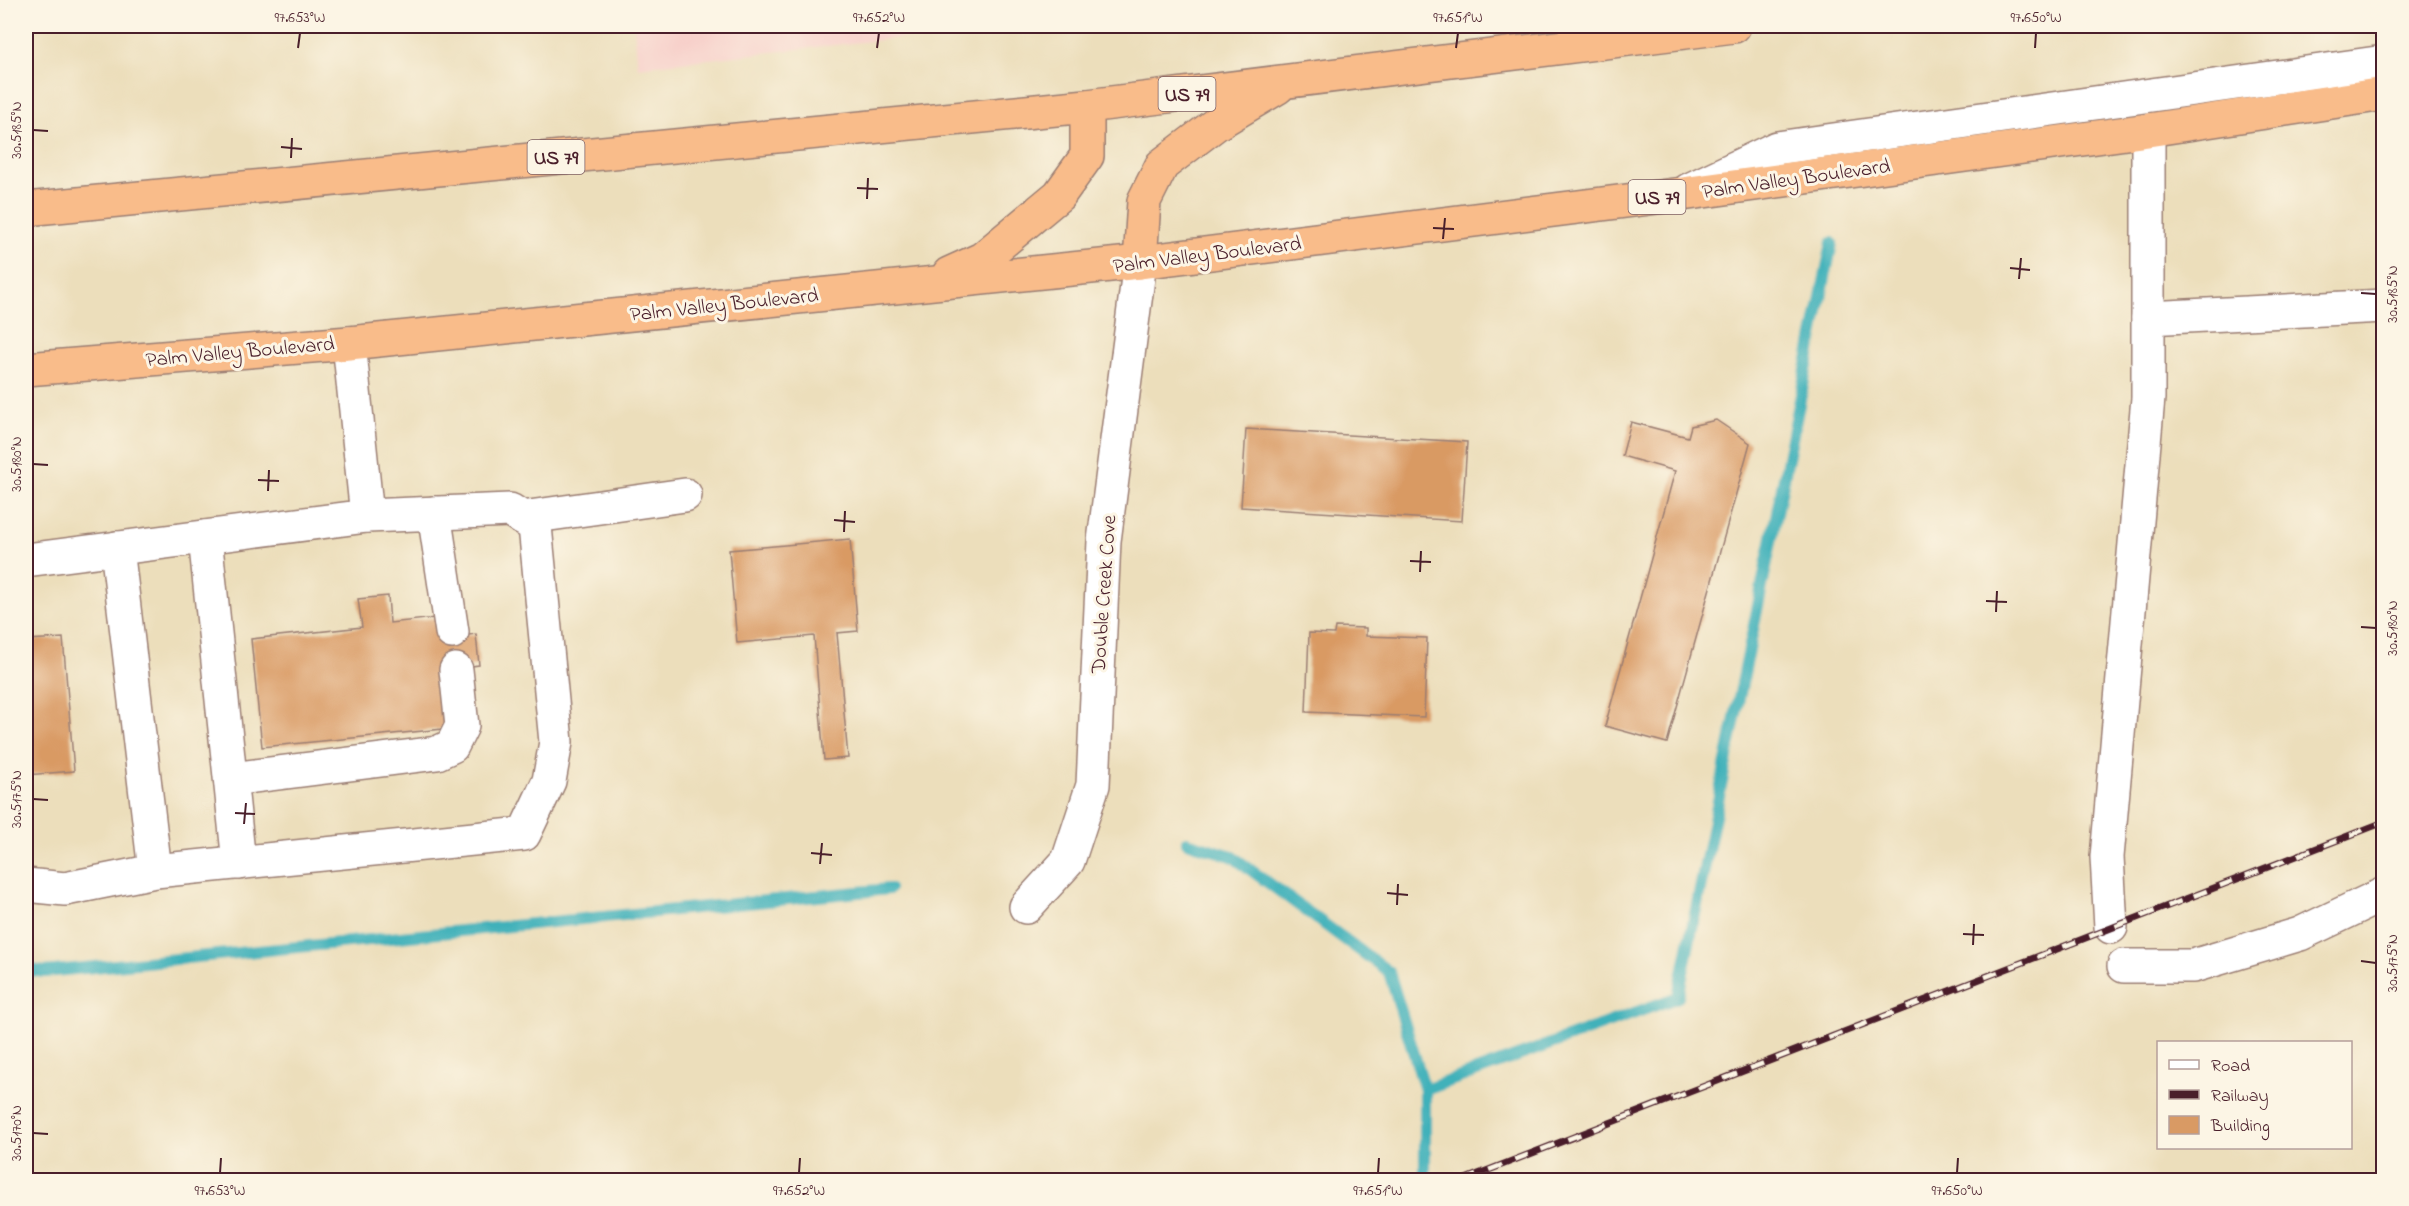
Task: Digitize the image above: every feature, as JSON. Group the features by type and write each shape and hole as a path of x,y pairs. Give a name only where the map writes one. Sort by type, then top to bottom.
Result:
{"highway":[{"name":"US 79","path":"26,209 1087,106 1734,26"},
{"path":"1140,262 1144,201 1162,165 1216,124 1287,81"},
{"name":"Palm Valley Boulevard","path":"26,369 349,343 1140,262 1682,194 2148,130 2384,94"},
{"path":"929,284 982,259 1059,195 1087,156 1087,106"}],"street":[{"path":"1682,194 1777,148 2384,62"},
{"path":"2111,927 2107,857 2148,398 2148,130"},
{"name":"Double Creek Cove","path":"1026,907 1068,861 1093,785 1104,541 1140,262"},
{"path":"2148,318 2384,306"},
{"path":"349,343 367,516"},
{"path":"522,518 685,495"},
{"path":"26,560 367,516 510,510 536,526 556,742 549,781 524,834 155,871 65,889 26,885"},
{"path":"434,513 452,632"},
{"path":"205,537 239,863"},
{"path":"117,548 155,871"},
{"path":"231,779 437,753 452,746 462,726 456,670"},
{"path":"2124,966 2193,966 2300,934 2384,894"}],"shaded area":[{"path":"634,26 1007,26 638,67"}],"building":[{"path":"1716,420 1750,443 1667,743 1605,726 1675,471 1622,456 1631,422 1688,437 1691,426"},
{"path":"1246,429 1467,442 1462,521 1241,507"},
{"path":"850,539 858,631 837,633 848,758 824,760 814,636 737,643 729,550"},
{"path":"388,596 390,623 444,617 446,638 476,634 479,665 447,669 453,728 262,747 251,639 362,627 358,599"},
{"path":"1335,627 1366,628 1366,636 1427,638 1424,717 1306,712 1309,633 1334,634"},
{"path":"63,638 74,771 26,775 26,640"}],"waterway":[{"path":"1425,1090 1678,997 1832,243"},
{"path":"1187,842 1232,856 1389,972 1425,1090 1425,1180"},
{"path":"26,969 44,972 889,889"}],"railway":[{"path":"1463,1180 2384,822"}]}
